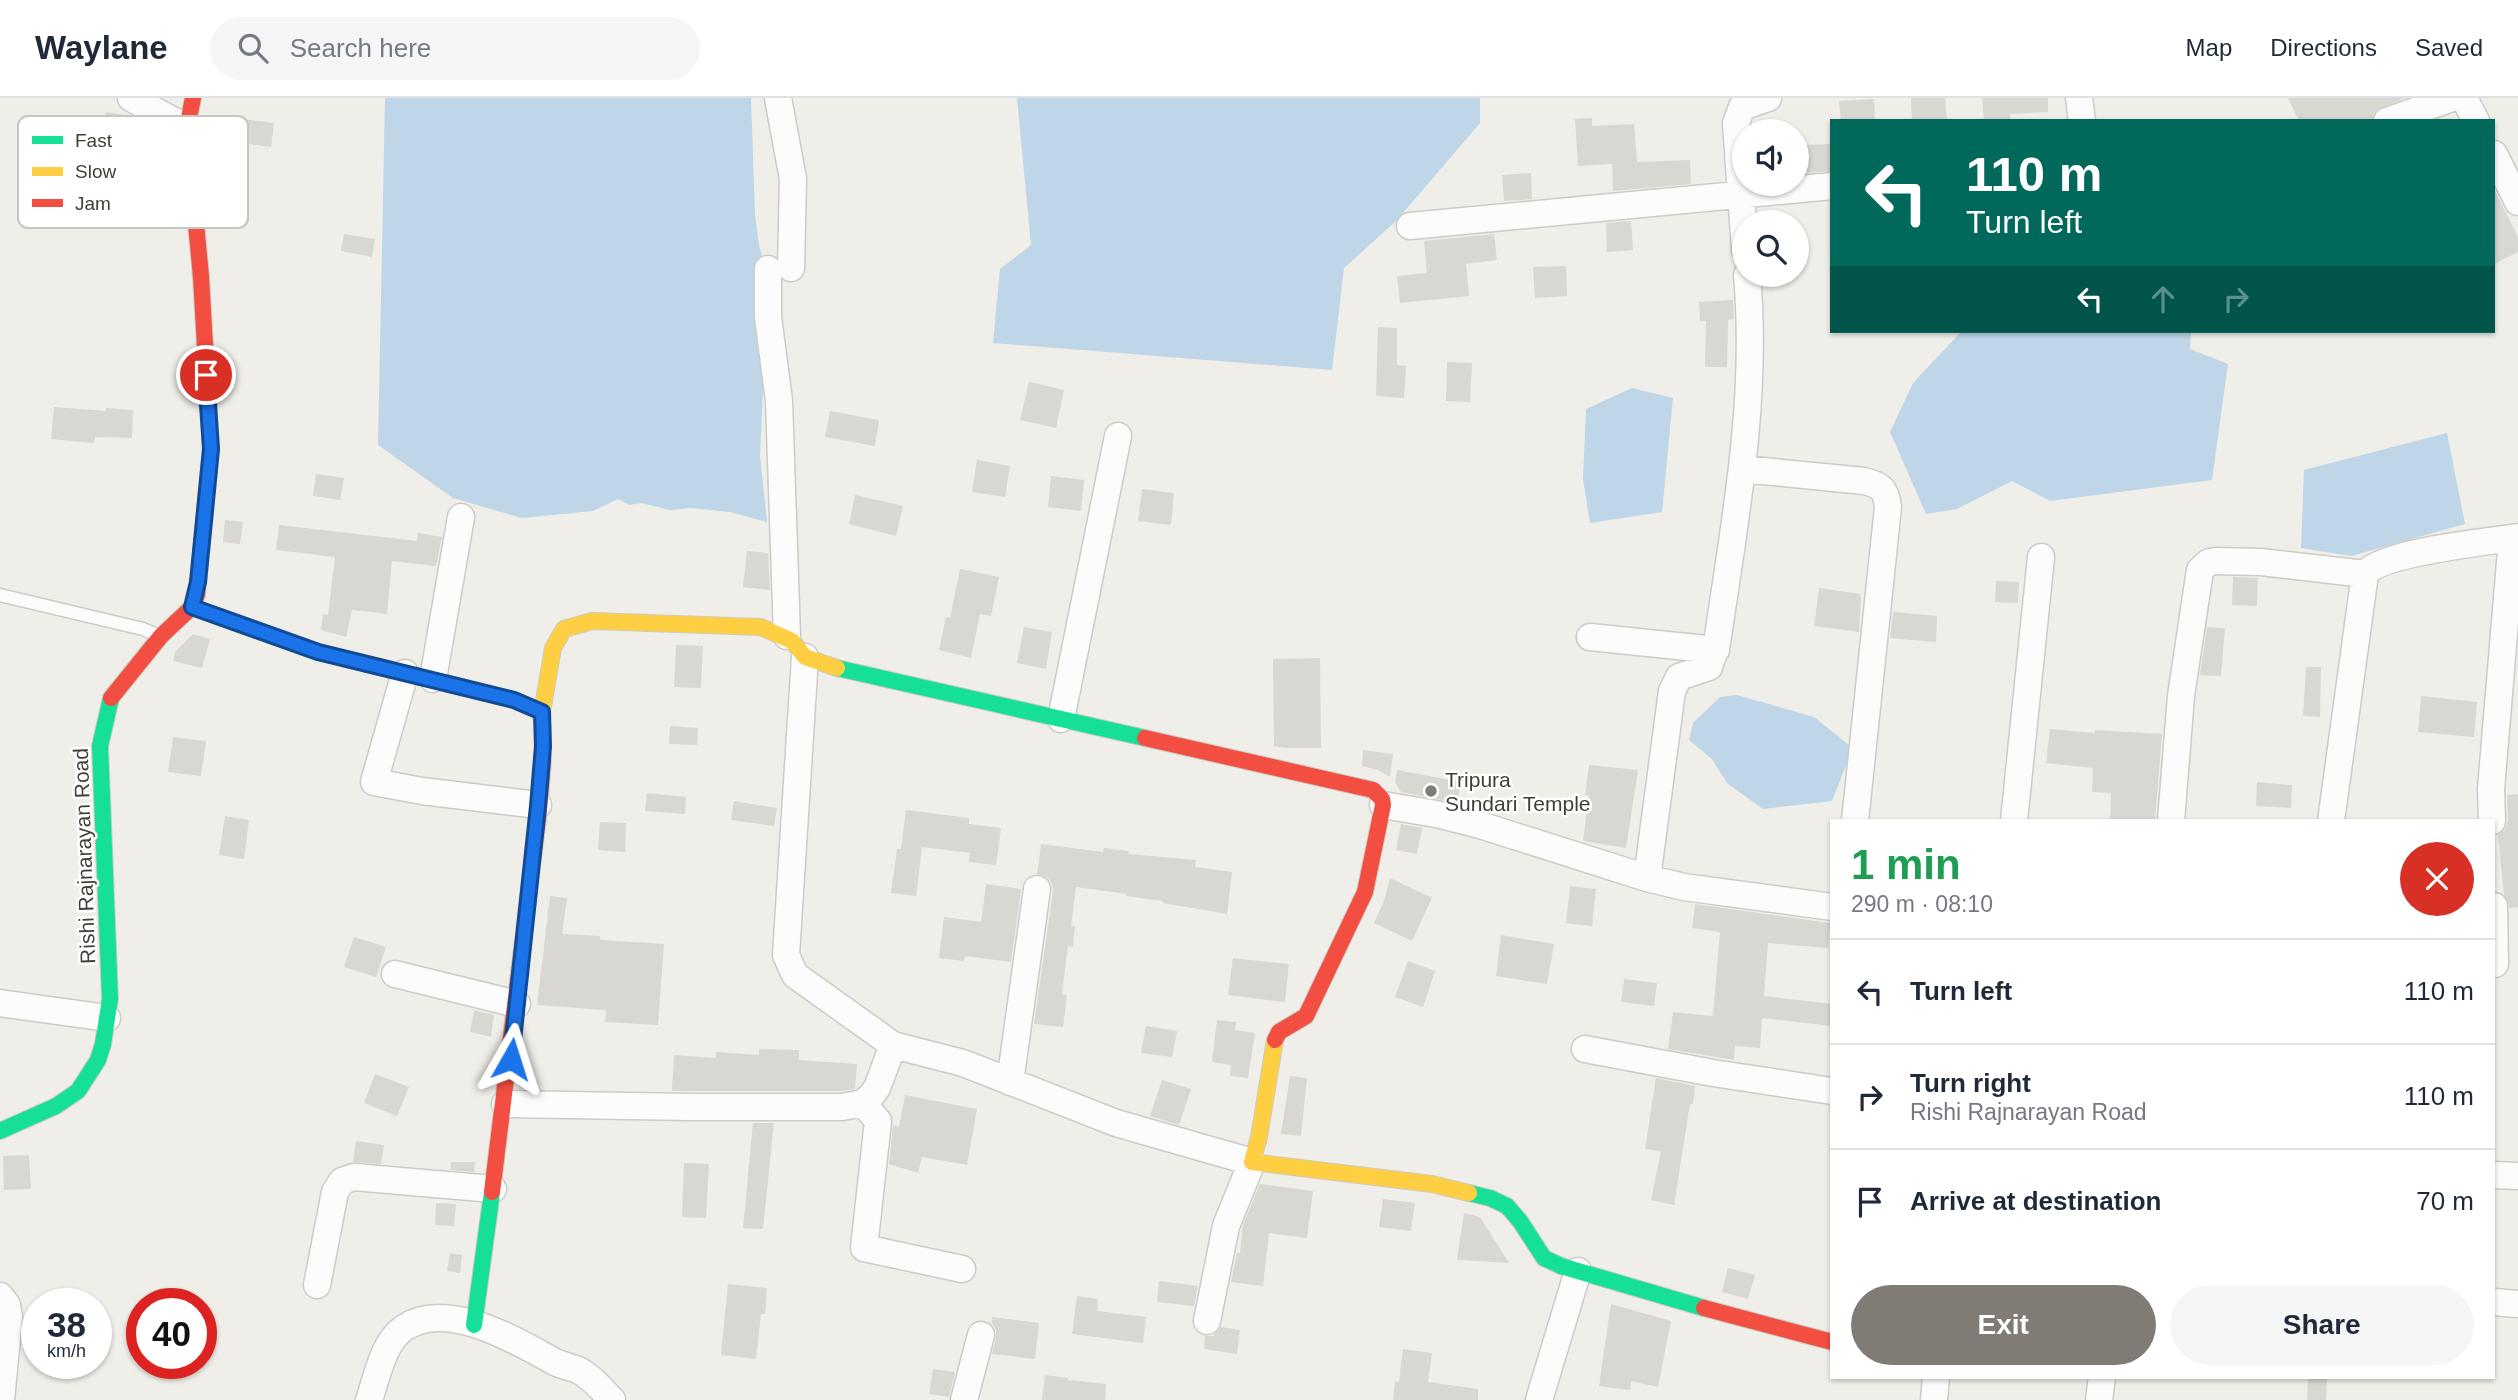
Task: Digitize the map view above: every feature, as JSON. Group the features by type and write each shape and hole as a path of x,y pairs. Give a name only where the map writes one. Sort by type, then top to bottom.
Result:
{"street":[{"path":"131,98 165,116"},
{"path":"189,116 193,98"},
{"path":"778,98 793,179 768,317 779,401 787,636"},
{"path":"1737,119 1738,113 1749,103 1768,98"},
{"path":"2079,98 2082,119"},
{"path":"2393,119 2452,98"},
{"path":"2464,98 2475,119"},
{"path":"2495,156 2518,202"},
{"path":"1809,188 1830,186"},
{"path":"1410,226 1740,196 1741,210"},
{"path":"196,228 211,449 198,582 192,607 318,652 514,700 542,712"},
{"path":"1647,877 1672,691 1679,677 1709,667 1716,650 1743,469 1749,408 1747,287"},
{"path":"1061,719 1118,436"},
{"path":"1743,469 1864,481 1878,484 1886,495 1888,507 1855,819"},
{"path":"433,680 461,517"},
{"path":"2331,819 2365,574 2375,564 2404,556 2515,538 2491,789 2492,819"},
{"path":"2014,819 2041,557"},
{"path":"2172,819 2180,696 2200,570 2209,562 2250,562 2365,574"},
{"name":"Rishi Rajnarayan Road","path":"0,1131 45,1112 78,1091 98,1060 110,999 100,746 110,699 161,636 192,607"},
{"path":"474,1325 517,1004 538,806 543,746 542,712 553,648 564,629 592,621 605,621 761,626 787,636 799,645 805,657 786,955 795,975 893,1045 963,1063 1116,1123 1252,1162 1432,1184 1472,1192 1507,1206 1520,1220 1544,1258 1689,1305 1830,1341"},
{"path":"1590,637 1716,650"},
{"path":"805,657 826,665 1373,790 1382,799 1372,866 1365,892 1345,938 1306,1016 1276,1035 1259,1137 1252,1162 1226,1226 1207,1321"},
{"path":"405,673 374,782 538,806"},
{"path":"1383,805 1480,825 1647,877 1710,892 1830,907"},
{"path":"1010,1082 1037,888"},
{"path":"2495,913 2502,963"},
{"path":"395,974 517,1004"},
{"path":"0,1003 107,1018"},
{"path":"505,1104 842,1107 863,1103 877,1088 893,1045"},
{"path":"1585,1049 1713,1073 1830,1091"},
{"path":"863,1103 878,1121 864,1248 962,1269"},
{"path":"2495,1175 2518,1176"},
{"path":"317,1285 335,1192 342,1181 354,1177 493,1189"},
{"path":"1539,1400 1578,1271"},
{"path":"0,1296 7,1305 9,1317 1,1400"},
{"path":"2495,1302 2518,1304"},
{"path":"369,1400 384,1353 401,1330 421,1318 447,1319 491,1329 558,1364 579,1370 612,1400"},
{"path":"964,1400 981,1335"},
{"path":"1934,1400 1936,1379"},
{"path":"2099,1400 2102,1379"}],"lane":[{"path":"0,595 143,629 161,636"}],"water":[{"path":"385,98 751,98 755,215 759,245 769,283 760,311 763,390 760,456 767,522 730,512 691,508 670,510 641,503 629,505 618,499 593,511 522,518 453,498 378,445"},
{"path":"1017,98 1480,98 1480,123 1396,221 1344,268 1332,370 993,343 1000,269 1031,245"},
{"path":"1960,333 2191,333 2190,349 2228,364 2212,480 2050,501 2012,481 1957,509 1926,514 1890,432 1913,383"},
{"path":"1632,388 1673,398 1662,512 1590,523 1583,479 1586,409"},
{"path":"2447,433 2465,524 2351,556 2301,548 2304,470"},
{"path":"1737,695 1814,717 1853,748 1832,801 1763,809 1727,783 1712,759 1689,740 1693,723 1720,697"}],"building":[{"path":"1911,98 1945,98 1947,119 1912,119"},
{"path":"1982,98 2048,98 2048,112 2010,114 2011,119 1984,119"},
{"path":"2288,98 2405,98 2376,110 2373,119 2298,119"},
{"path":"1874,99 1875,119 1841,119 1839,101"},
{"path":"106,112 131,116 105,116"},
{"path":"1592,118 1592,126 1634,124 1637,162 1690,160 1691,184 1613,191 1612,164 1578,166 1575,119"},
{"path":"248,120 274,123 271,147 248,144"},
{"path":"1830,144 1830,171 1809,172 1809,145"},
{"path":"1531,173 1532,199 1504,201 1502,175"},
{"path":"2495,191 2518,237 2518,252 2495,264"},
{"path":"1631,221 1633,250 1607,252 1606,223"},
{"path":"344,234 375,239 372,257 341,251"},
{"path":"1494,234 1497,260 1466,264 1469,296 1400,303 1397,276 1427,273 1424,241"},
{"path":"1566,266 1567,296 1535,298 1533,267"},
{"path":"1733,300 1734,319 1728,320 1727,367 1705,367 1706,321 1700,321 1699,302"},
{"path":"1378,327 1397,328 1397,365 1406,366 1404,398 1376,396"},
{"path":"1447,362 1472,363 1470,402 1446,401"},
{"path":"1029,382 1064,390 1056,428 1020,420"},
{"path":"54,407 133,410 132,438 95,437 94,443 51,439"},
{"path":"830,411 879,420 875,446 825,437"},
{"path":"977,460 1010,466 1005,497 972,492"},
{"path":"316,474 344,478 340,500 313,496"},
{"path":"1051,476 1084,480 1081,511 1048,507"},
{"path":"1142,489 1174,493 1171,525 1138,521"},
{"path":"855,495 903,506 896,536 849,524"},
{"path":"225,520 243,522 240,544 223,542"},
{"path":"279,525 417,541 418,533 442,537 436,566 392,561 387,614 352,610 346,637 321,630 323,614 328,615 335,557 276,550"},
{"path":"747,551 768,553 770,590 743,587"},
{"path":"960,569 999,577 991,616 980,614 971,658 939,650 946,617 950,618"},
{"path":"2233,577 2258,578 2257,606 2232,605"},
{"path":"1996,581 2019,582 2018,603 1995,602"},
{"path":"1819,588 1861,594 1859,632 1814,626"},
{"path":"1893,612 1937,616 1936,642 1890,638"},
{"path":"1024,627 1052,632 1046,669 1017,663"},
{"path":"2207,627 2225,628 2221,676 2200,675"},
{"path":"193,634 210,639 202,668 173,661 175,652"},
{"path":"676,645 703,646 701,688 674,687"},
{"path":"1320,658 1321,748 1274,746 1273,659"},
{"path":"2306,667 2321,667 2320,717 2303,716"},
{"path":"2421,696 2477,702 2474,737 2418,732"},
{"path":"670,726 698,728 697,745 669,744"},
{"path":"2050,729 2162,734 2155,819 2110,819 2111,793 2092,792 2093,768 2046,763"},
{"path":"173,737 206,741 201,776 168,772"},
{"path":"1363,750 1393,754 1390,777 1378,770 1362,766"},
{"path":"1589,765 1638,770 1626,848 1583,841 1589,795 1585,795"},
{"name":"Tripura Sundari Temple","path":"1397,770 1461,782 1457,803 1401,792 1395,782"},
{"path":"2257,782 2292,785 2291,808 2256,806"},
{"path":"647,793 686,797 685,814 645,811"},
{"path":"2518,794 2518,907 2510,908 2504,895 2498,835 2505,829 2508,821 2507,795"},
{"path":"734,801 777,808 774,826 731,820"},
{"path":"906,810 969,818 969,824 1001,828 996,865 969,862 970,853 922,847 916,896 891,893"},
{"path":"225,816 249,820 244,859 219,855"},
{"path":"600,822 626,823 625,852 598,850"},
{"path":"1401,824 1422,828 1417,854 1396,850"},
{"path":"1041,844 1103,852 1104,848 1129,851 1128,854 1196,860 1195,867 1232,872 1227,914 1076,887 1071,926 1075,926 1073,947 1068,946 1062,994 1067,995 1063,1027 1034,1024 1053,891 1047,877 1037,874"},
{"path":"1390,878 1432,898 1412,941 1374,923"},
{"path":"986,884 1021,889 1011,962 965,956 964,961 939,958 944,917 981,922"},
{"path":"1570,886 1596,889 1592,926 1566,923"},
{"path":"550,896 567,898 562,934 600,936 600,940 664,944 658,1025 605,1022 606,1010 537,1005"},
{"path":"1695,904 1830,923 1828,948 1768,943 1764,996 1830,1004 1830,1026 1762,1018 1760,1048 1735,1046 1734,1060 1668,1049 1673,1012 1713,1015 1720,932 1692,928"},
{"path":"1501,935 1554,944 1547,984 1496,976"},
{"path":"354,937 386,947 376,977 344,967"},
{"path":"1233,958 1289,964 1285,1002 1228,995"},
{"path":"1408,961 1435,971 1423,1007 1395,997"},
{"path":"1624,979 1657,983 1654,1006 1621,1002"},
{"path":"474,1010 494,1015 491,1037 470,1032"},
{"path":"1217,1020 1236,1022 1235,1030 1255,1033 1248,1078 1230,1076 1231,1065 1212,1062"},
{"path":"1146,1026 1177,1031 1172,1057 1141,1053"},
{"path":"759,1049 799,1050 799,1060 857,1064 855,1089 672,1091 674,1055 716,1058 716,1052 759,1055"},
{"path":"375,1074 409,1087 397,1116 364,1103"},
{"path":"1290,1076 1307,1078 1301,1136 1281,1134"},
{"path":"1656,1078 1695,1086 1674,1205 1651,1200 1661,1151 1645,1149"},
{"path":"1162,1080 1191,1089 1179,1125 1150,1116"},
{"path":"905,1095 977,1109 967,1165 922,1157 918,1173 889,1164 893,1125 899,1127"},
{"path":"753,1123 774,1123 763,1229 743,1228"},
{"path":"356,1141 384,1145 381,1164 353,1162"},
{"path":"29,1155 31,1189 4,1190 3,1156"},
{"path":"451,1162 475,1162 474,1172 451,1170"},
{"path":"684,1163 709,1164 706,1218 682,1217"},
{"path":"1260,1184 1313,1191 1307,1238 1269,1233 1263,1286 1231,1282 1237,1253 1240,1253 1243,1225"},
{"path":"1383,1199 1415,1203 1411,1231 1379,1227"},
{"path":"436,1203 456,1204 454,1226 435,1225"},
{"path":"1464,1213 1480,1217 1509,1263 1457,1260"},
{"path":"450,1253 462,1255 460,1273 447,1271"},
{"path":"1728,1268 1755,1275 1748,1299 1722,1292"},
{"path":"1159,1281 1198,1286 1194,1306 1157,1302"},
{"path":"728,1284 767,1288 756,1359 721,1355"},
{"path":"1077,1296 1098,1299 1097,1311 1146,1317 1143,1343 1072,1334"},
{"path":"1611,1304 1671,1321 1658,1387 1631,1381 1630,1390 1599,1386"},
{"path":"992,1317 1039,1323 1035,1359 992,1354 996,1330"},
{"path":"1221,1327 1240,1330 1237,1354 1204,1349 1205,1336 1213,1336"},
{"path":"1403,1349 1432,1353 1428,1382 1478,1389 1478,1400 1393,1400 1395,1381 1399,1382"},
{"path":"933,1369 955,1372 949,1397 929,1394"},
{"path":"1045,1375 1106,1384 1105,1400 1042,1400"},
{"path":"2308,1379 2327,1379 2326,1400 2307,1400"}],"traffic: fast":[{"path":"837,668 1145,738"},
{"path":"0,1131 56,1106 78,1091 98,1060 103,1044 110,999 100,746 111,698"},
{"path":"474,1325 492,1192"},
{"path":"1469,1193 1507,1206 1544,1258 1561,1266 1704,1308"}],"traffic: slow":[{"path":"192,607 319,652 474,690"},
{"path":"542,712 553,648 564,629 592,621 761,627 792,641 805,657 837,668"},
{"path":"1275,1040 1259,1137 1252,1162 1432,1184 1469,1193"}],"traffic: jam":[{"path":"189,116 193,98"},
{"path":"111,698 161,636 192,607 197,595 211,449 196,228"},
{"path":"474,690 514,700 542,712 543,761 539,810 492,1192"},
{"path":"1145,738 1373,790 1382,799 1365,892 1306,1016 1279,1032 1275,1040"},
{"path":"1704,1308 1830,1341"}],"place":[{"name":"Tripura Sundari Temple","path":"1431,791"}],"route":[{"path":"206,375 211,449 197,595 192,607 318,652 514,700 542,712 543,746 538,806 511,1059"}]}
